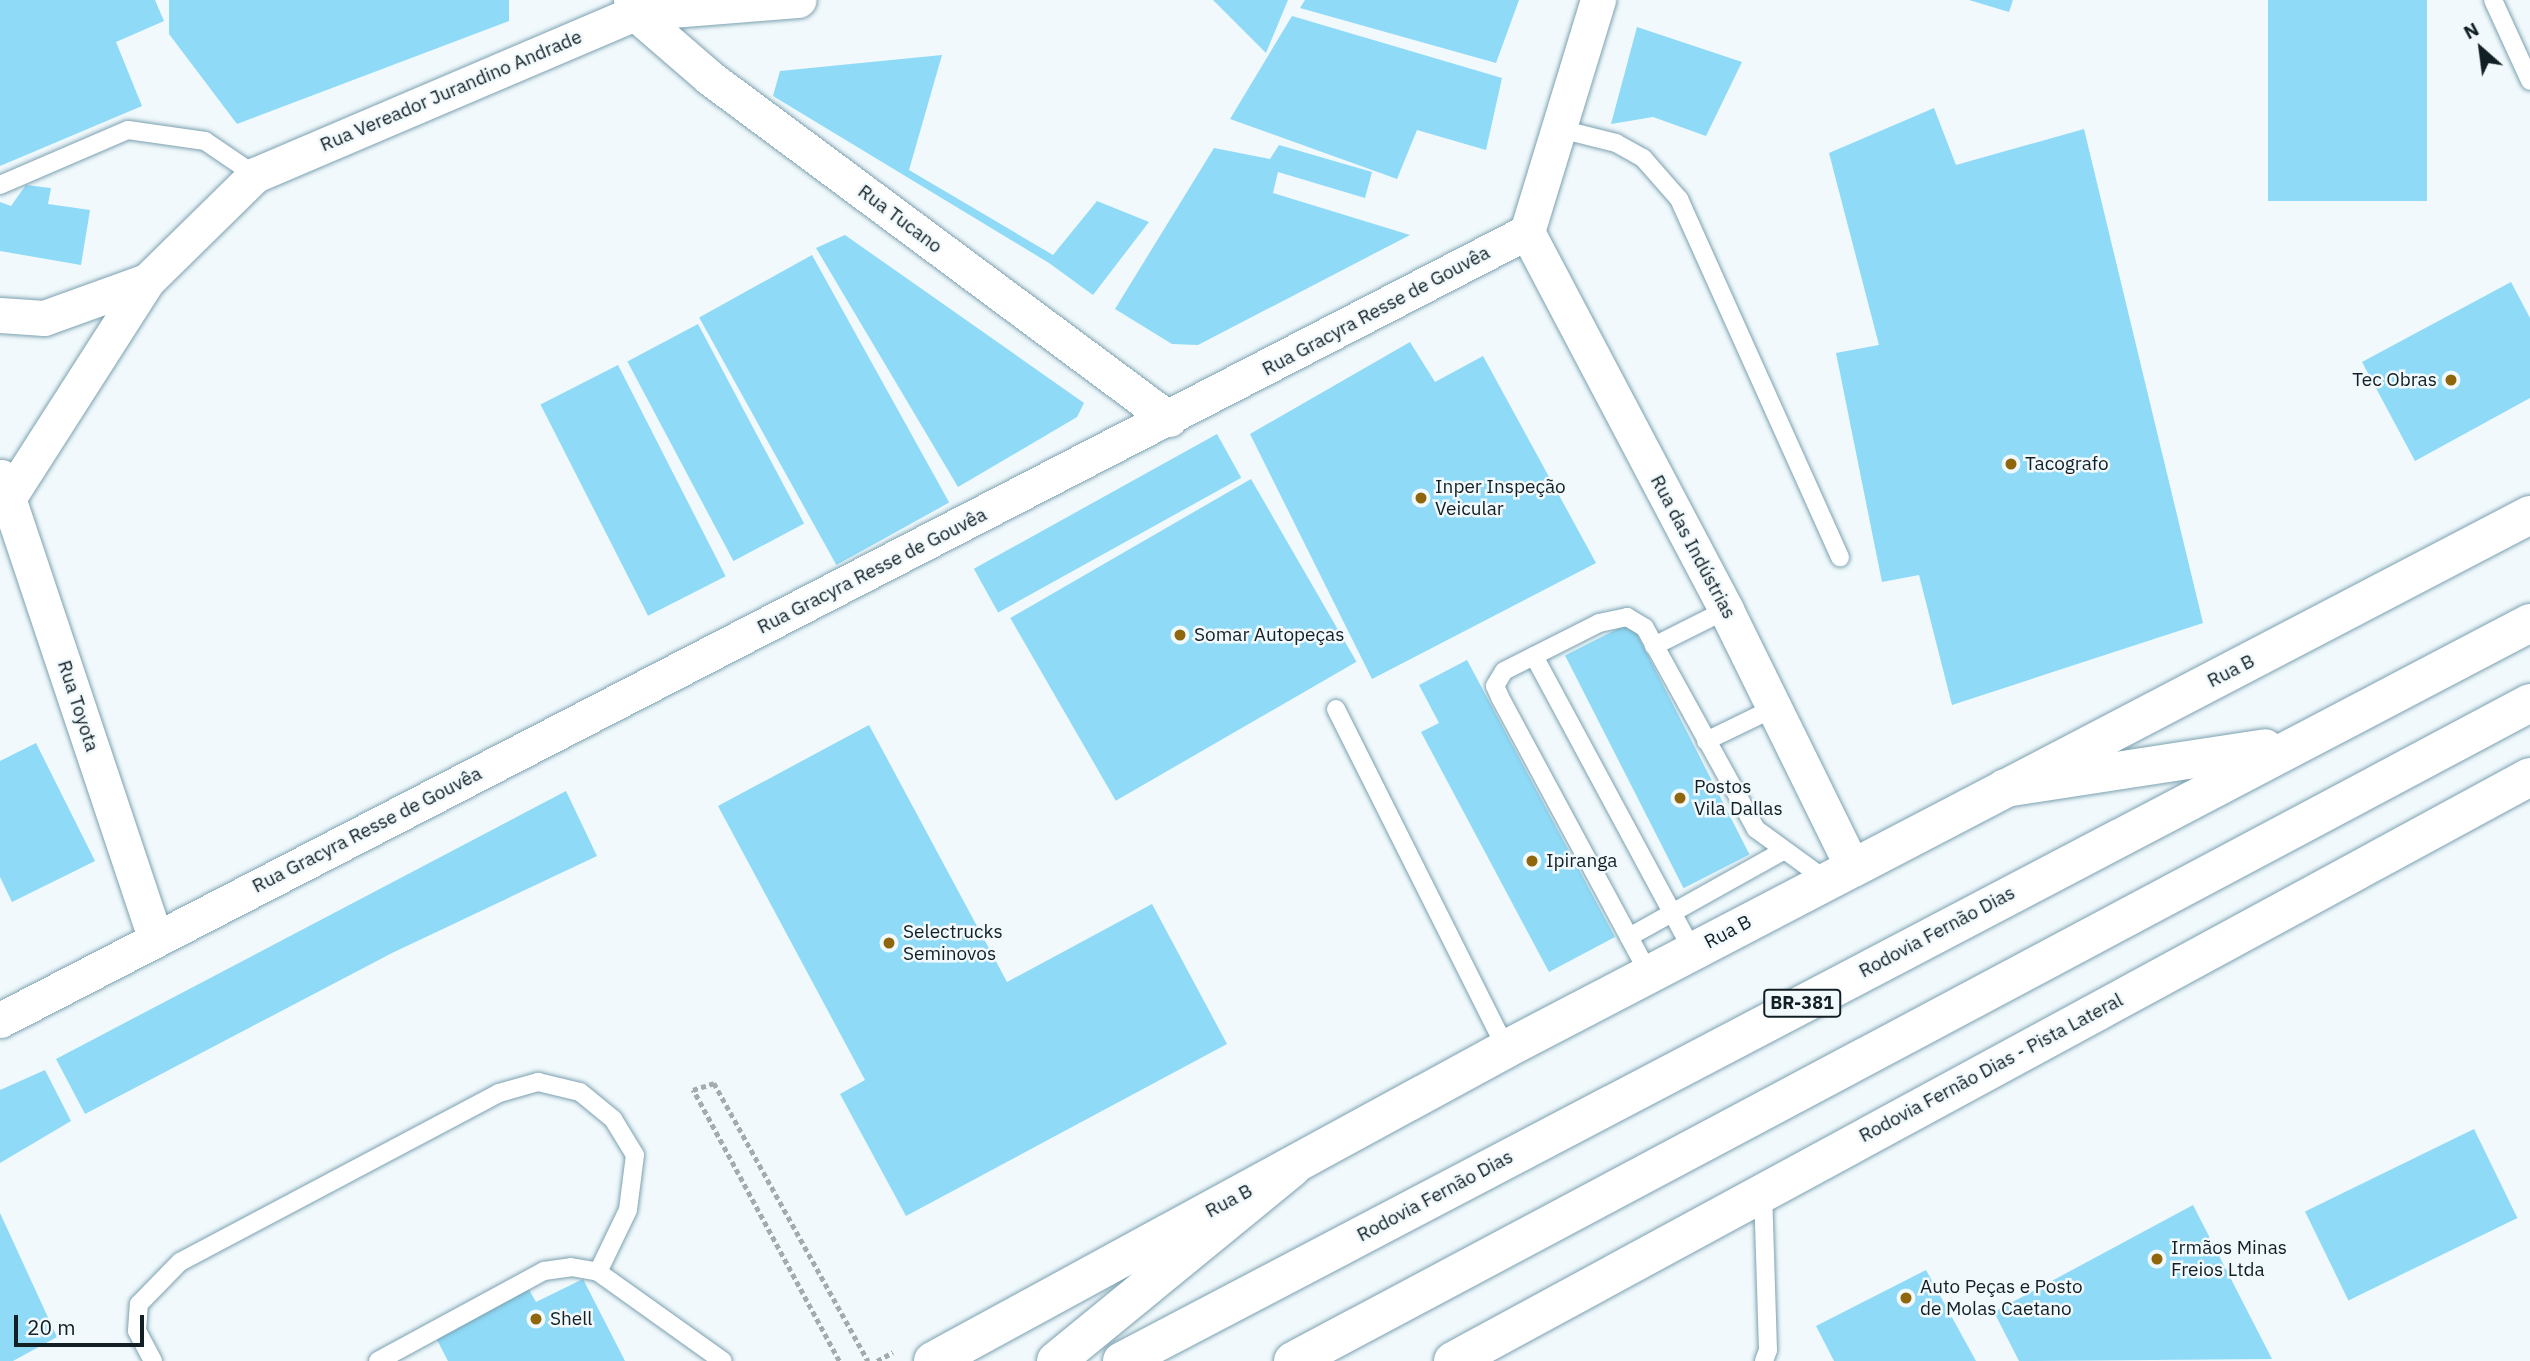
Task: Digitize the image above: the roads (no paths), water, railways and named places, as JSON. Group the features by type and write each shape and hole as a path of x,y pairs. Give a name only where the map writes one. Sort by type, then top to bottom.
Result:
{"main road":[{"name":"Rua B","path":"933,1361 1292,1168 1506,1049 2530,515"},
{"name":"Rodovia Fernão Dias","path":"1122,1361 2530,623"},
{"path":"1293,1361 2530,702"},
{"name":"BR-381","path":"2005,788 2295,744"},
{"name":"Rodovia Fernão Dias - Pista Lateral","path":"1452,1361 2530,777"},
{"path":"1056,1361 1292,1168"}],"street":[{"name":"Rua Vereador Jurandino Andrade","path":"4,485 147,281 255,175 633,6 798,0"},
{"path":"1527,232 1556,128 1598,0"},
{"name":"Rua Tucano","path":"633,6 709,78 1169,419"},
{"name":"Rua Gracyra Resse de Gouvêa","path":"0,1020 1527,232"},
{"name":"Rua das Indústrias","path":"1527,232 1726,610 1774,708 1839,873"},
{"name":"Rua Vereador Jurandino Andrade","path":"0,315 44,318 147,281"},
{"name":"Rua Toyota","path":"4,485 156,939"}],"lane":[{"path":"2493,0 2530,81"},
{"path":"1556,128 1616,144 1643,158 1679,199 1840,557"},
{"path":"0,185 128,130 205,141 255,175"},
{"path":"1654,646 1726,610"},
{"path":"1648,974 1495,686 1504,671 1599,623 1628,617 1645,628 1756,829 1783,850 1839,873"},
{"path":"1534,656 1693,951"},
{"path":"1706,741 1774,708"},
{"path":"1336,709 1506,1049"},
{"path":"1629,937 1783,850"},
{"path":"153,1361 136,1331 139,1304 180,1262 499,1093 538,1083 580,1092 613,1119 635,1155 628,1210 598,1272"},
{"path":"1763,1191 1768,1350 1764,1361"},
{"path":"378,1361 544,1271 571,1267 598,1272 723,1361"}],"place":[{"name":"Tec Obras","path":"2451,380"},
{"name":"Tacografo","path":"2011,464"},
{"name":"Inper Inspeção Veicular","path":"1421,498"},
{"name":"Somar Autopeças","path":"1180,635"},
{"name":"Postos Vila Dallas","path":"1680,798"},
{"name":"Ipiranga","path":"1532,861"},
{"name":"Selectrucks Seminovos","path":"889,943"},
{"name":"Irmãos Minas Freios Ltda","path":"2157,1259"},
{"name":"Auto Peças e Posto de Molas Caetano","path":"1906,1298"},
{"name":"Shell","path":"536,1319"}]}
